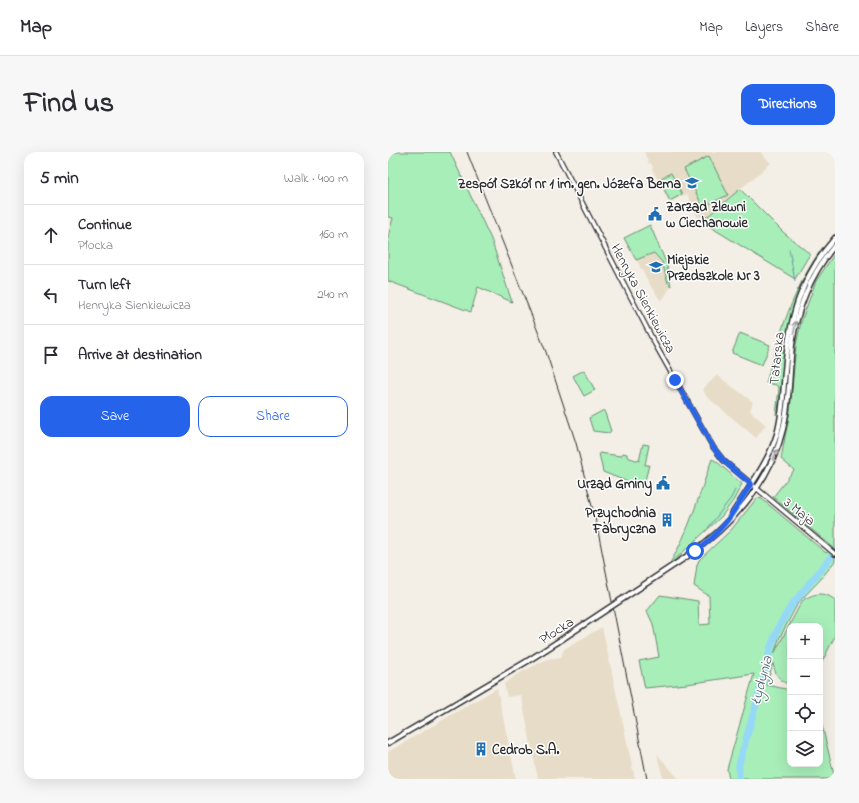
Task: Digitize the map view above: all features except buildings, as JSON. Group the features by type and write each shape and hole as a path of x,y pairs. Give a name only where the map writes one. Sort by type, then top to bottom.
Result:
{"main road":[{"name":"Tatarska","path":"751,484 771,450 779,427 782,410 787,344 796,305 804,284 813,268 835,238"},
{"name":"Tatarska","path":"756,488 772,462 784,428 787,410 792,345 801,306 811,280 835,246"},
{"name":"Płocka","path":"727,522 751,484"},
{"name":"Płocka","path":"388,743 526,662 686,557 713,538 744,505 756,488"}],"street":[{"name":"Henryka Sienkiewicza","path":"556,152 655,344 706,436 724,461 751,484"},
{"name":"3 Maja","path":"751,484 835,554"}],"shaded area":[{"name":"Zespół Szkół nr 1 im. gen. Józefa Bema","path":"644,152 760,152 771,163 708,216 699,220 687,194 669,202 652,169 653,167 651,163 649,164"},
{"path":"650,225 667,265 671,285 663,299 660,300 624,238"},
{"path":"717,375 753,402 750,411 766,425 756,438 706,396 703,389"},
{"path":"602,627 635,779 538,779 521,695 507,697 504,684 518,674 547,659 561,657 564,649"},
{"path":"497,688 516,779 388,779 388,752"},
{"path":"657,754 679,779 663,779"}],"green space":[{"path":"388,152 450,152 491,239 512,302 478,287 471,312 388,281 388,237 393,218 388,217"},
{"path":"709,156 728,195 703,207 684,169"},
{"path":"671,173 682,194 670,201 659,179"},
{"path":"740,189 783,232 810,254 795,279 699,220 708,216"},
{"path":"650,225 667,265 671,286 668,283 662,262 654,253 636,260 624,238"},
{"path":"823,247 824,248 804,280 792,312 786,342 778,412 776,415 779,388 776,385 766,383 771,365 795,295 812,263"},
{"path":"835,253 835,549 773,497 794,470 781,459 790,410 796,345 801,322 816,281"},
{"path":"740,333 770,345 762,365 732,353"},
{"path":"584,370 595,390 584,396 573,376"},
{"path":"604,410 611,431 609,433 593,431 589,418"},
{"path":"643,444 649,445 645,465 649,465 643,488 603,472 599,453 621,456 623,453 627,454 627,457 639,461"},
{"path":"712,459 742,484 733,501 721,517 669,565 688,526"},
{"path":"757,498 762,499 826,553 830,550 835,554 835,561 820,580 798,603 779,639 774,654 787,629 787,683 778,676 773,662 767,685 787,689 787,767 823,767 823,729 835,779 729,779 727,769 754,674 687,684 645,688 639,661 659,657 653,624 647,611 660,595 698,601 699,625 710,624 709,596 694,586 697,565 699,560 731,530"},
{"path":"818,594 827,595 835,600 835,636 823,660 823,623 790,623 802,601 810,596"}],"waterway":[{"path":"789,249 795,281"},
{"path":"708,528 731,498 735,490"},
{"name":"Łydynia","path":"739,779 739,764 766,669 770,649 778,628 791,606 835,552"}],"railway":[{"path":"467,152 546,352 576,443 597,526 647,779"}],"place":[{"name":"Zespół Szkół nr 1 im. gen. Józefa Bema","path":"692,183"},
{"name":"Zarząd Zlewni w Ciechanowie","path":"655,214"},
{"name":"Miejskie Przedszkole Nr 3","path":"656,267"},
{"name":"Urząd Gminy","path":"663,483"},
{"name":"Przychodnia Fabryczna","path":"667,520"},
{"name":"Cedrob S.A.","path":"481,749"}],"route":[{"path":"675,380 713,447 724,461 751,484 720,531 695,551"}]}
